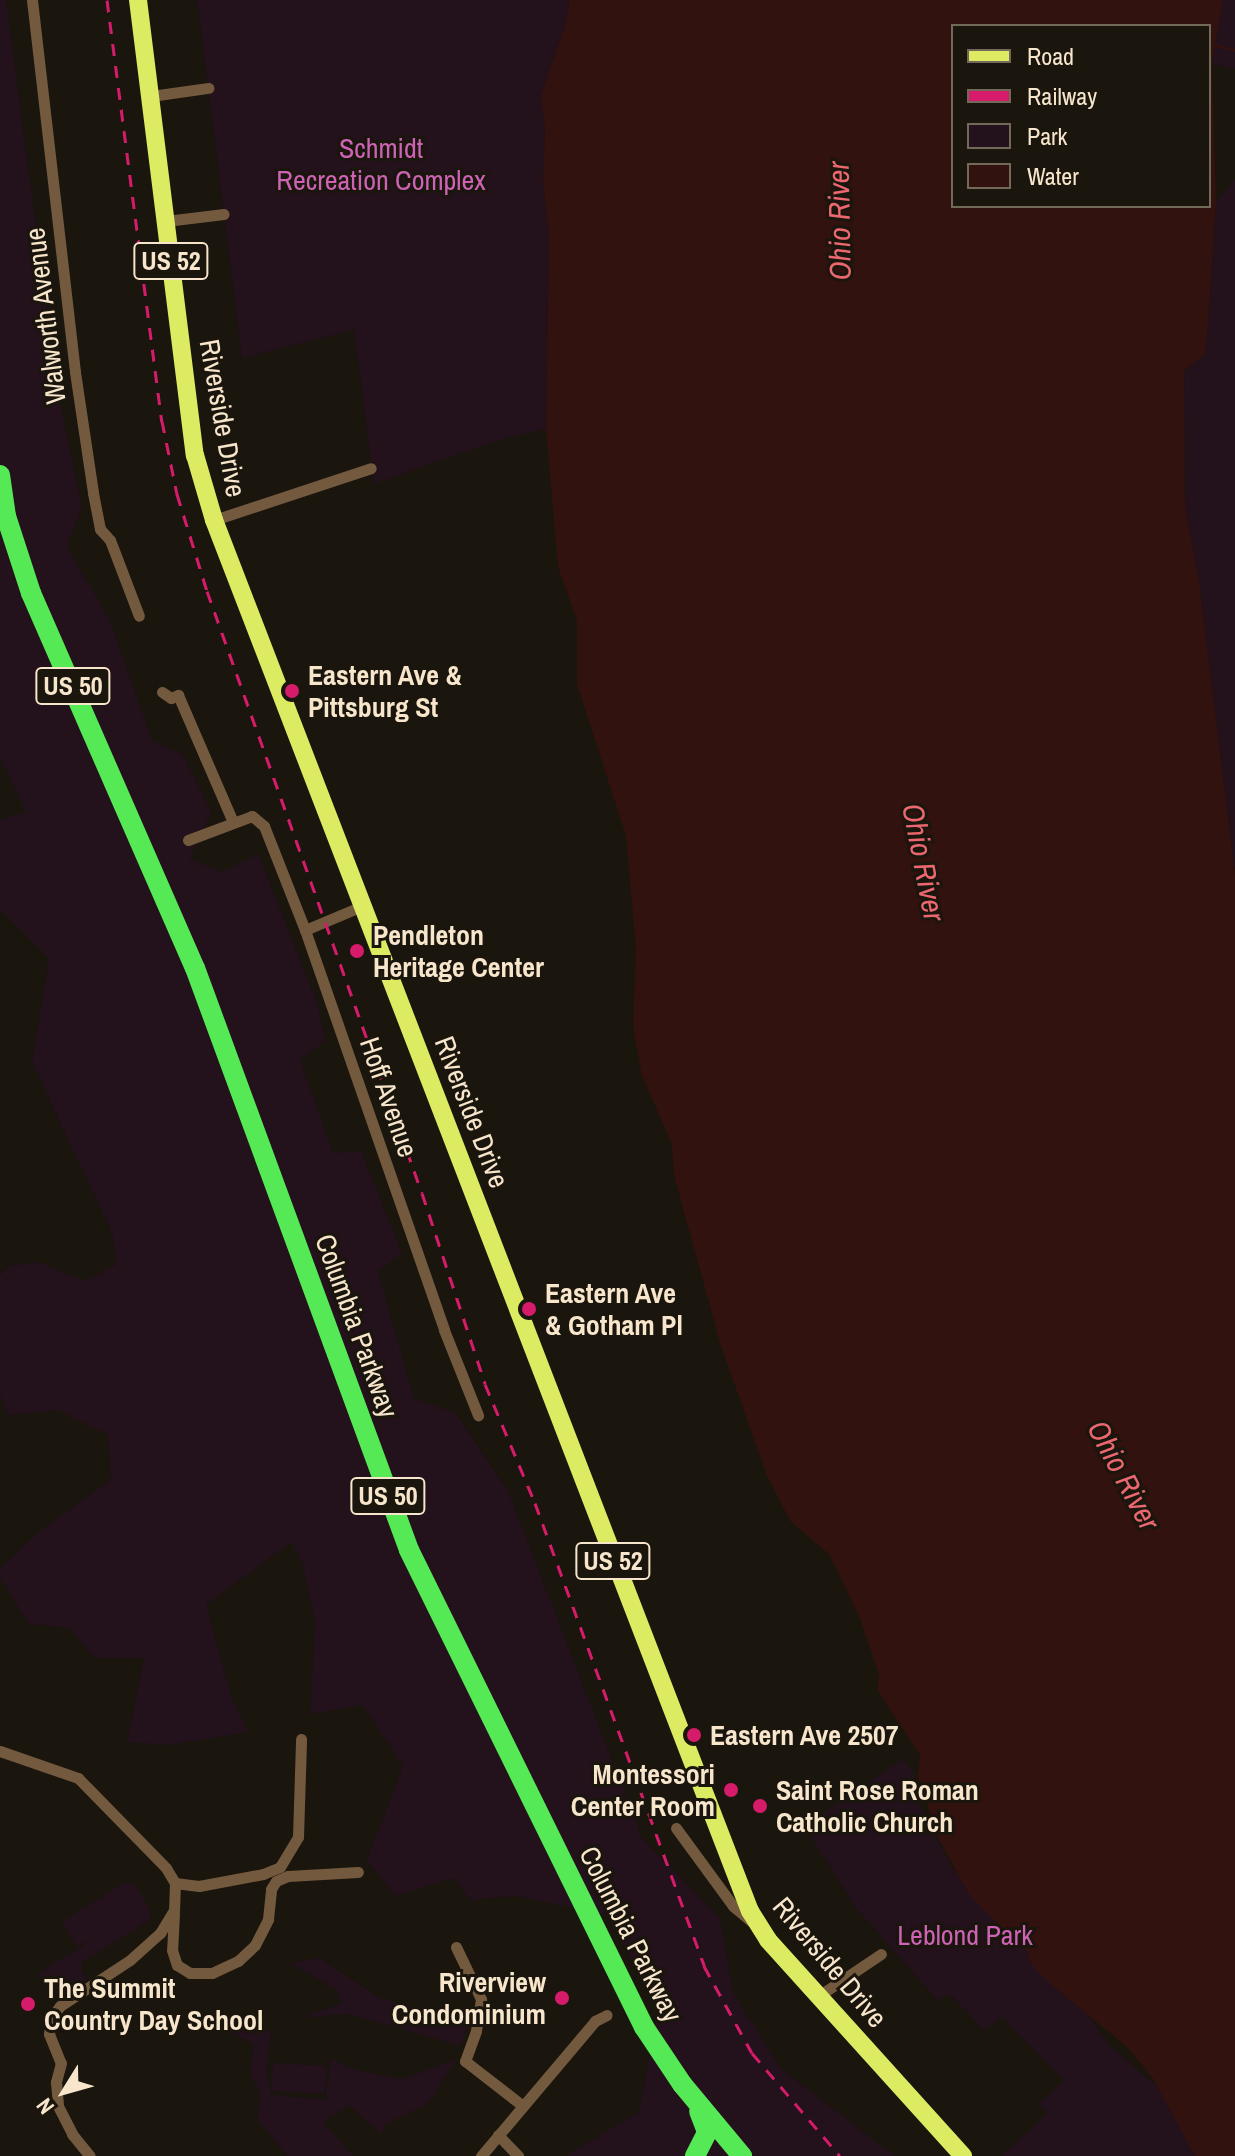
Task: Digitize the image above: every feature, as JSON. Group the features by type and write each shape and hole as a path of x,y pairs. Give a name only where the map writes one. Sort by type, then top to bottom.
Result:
{"highway":[{"name":"Columbia Parkway","path":"0,475 6,516 27,583 201,982 400,1529 644,2027 689,2093 742,2156"},
{"path":"689,2093 707,2132 695,2156"}],"main road":[{"name":"Riverside Drive","path":"138,0 195,455 214,520 758,1927 817,1997 963,2156"}],"street":[{"name":"Walworth Avenue","path":"32,0 86,453 100,529 110,540 139,616"},
{"path":"151,96 208,88"},
{"path":"166,221 224,214"},
{"path":"214,520 371,468"},
{"path":"162,692 171,698 178,695 235,822 188,840"},
{"name":"Hoff Avenue","path":"235,822 252,816 262,821 305,930 444,1330 478,1415"},
{"path":"305,930 362,906"},
{"path":"175,1883 199,1886 263,1874 280,1867 298,1837 301,1739"},
{"path":"0,1751 78,1778 166,1868 175,1883 172,1950 177,1965 190,1973 212,1973 238,1961 255,1945 268,1919 271,1889 276,1881 288,1876 358,1872"},
{"path":"676,1828 733,1906 758,1927"},
{"path":"90,2156 72,2134 58,2106 56,2082 61,2063 49,2034 51,2018 60,2006 144,1949 160,1933 174,1910"},
{"path":"456,1947 481,1999 476,2031 465,2061 523,2106"},
{"path":"817,1997 881,1954"},
{"path":"481,2156 595,2021 607,2015"},
{"path":"498,2135 518,2156"}],"green space":[{"path":"0,0 6,0 57,389 82,508 66,546 109,618 152,740 182,754 211,812 190,859 222,872 258,854 318,1005 325,1041 300,1060 333,1153 361,1151 402,1253 378,1272 414,1399 456,1413 508,1491 642,1838 720,1918 733,1992 781,2069 895,2156 565,2156 639,2112 658,2011 607,1915 516,1896 470,1900 454,1878 395,1896 367,1860 403,1766 362,1705 310,1714 315,1621 303,1565 291,1542 206,1605 231,1696 249,1732 168,1745 127,1742 144,1658 94,1658 70,1628 29,1624 0,1578 0,1569 38,1532 111,1480 108,1435 58,1410 8,1415 0,1395 0,1276 8,1266 38,1262 86,1281 117,1264 112,1233 32,1062 49,959 0,910 0,820 26,812 0,758"},
{"name":"Schmidt Recreation Complex","path":"197,0 569,0 567,20 541,95 545,129 543,182 549,234 546,429 502,439 374,484 354,330 242,358"},
{"path":"1223,0 1235,0 1235,69 1212,64"},
{"path":"1235,180 1235,874 1199,581 1185,507 1184,371 1206,353 1216,202"},
{"name":"Leblond Park","path":"903,1759 914,1773 914,1791 953,1870 977,1854 1109,2045 1171,2099 1216,2156 1001,2156 1047,2114 1039,2104 1064,2080 1003,2018 983,2030 949,1993 939,2002 856,1908 804,1826"},
{"path":"126,1882 135,1885 151,1912 149,1921 82,1962 81,1970 87,1979 54,2000 38,1974 93,1939 77,1946 62,1921"},
{"path":"320,1958 380,1998 468,2023 461,2046 349,2014 298,2018 341,2004 337,1990 289,1963"},
{"path":"222,2023 271,2031 266,2073 272,2095 325,2100 331,2058 352,2069 402,2079 457,2059 428,2104 387,2123 380,2134 349,2105 323,2122 353,2156 287,2156 258,2120 260,2093 250,2074 254,2044 223,2029"},
{"path":"273,2063 326,2066 324,2094 272,2091"}],"water":[{"name":"Ohio River","path":"569,0 1223,0 1212,64 1216,202 1206,353 1184,371 1185,507 1199,581 1235,874 1235,2156 1195,2156 1152,2077 1127,2047 1053,1986 1032,1965 1023,1942 998,1924 970,1896 939,1839 918,1778 920,1755 878,1691 879,1674 859,1616 829,1554 791,1522 767,1476 721,1346 675,1179 671,1142 642,1076 633,1027 636,949 626,836 577,684 577,621 558,567 546,429 549,234 543,182 545,129 541,95 567,20"}],"waterway":[{"path":"1211,44 1235,50"}],"railway":[{"path":"107,0 162,421 177,494 207,591 422,1193 485,1384 535,1503 704,1966 752,2053 840,2156"}],"place":[{"name":"Eastern Ave & Pittsburg St","path":"292,691"},
{"name":"Pendleton Heritage Center","path":"357,951"},
{"name":"Eastern Ave & Gotham Pl","path":"529,1309"},
{"name":"Eastern Ave 2507","path":"694,1735"},
{"name":"Montessori Center Room","path":"731,1790"},
{"name":"Saint Rose Roman Catholic Church","path":"760,1806"},
{"name":"Riverview Condominium","path":"562,1998"},
{"name":"The Summit Country Day School","path":"28,2004"}]}
